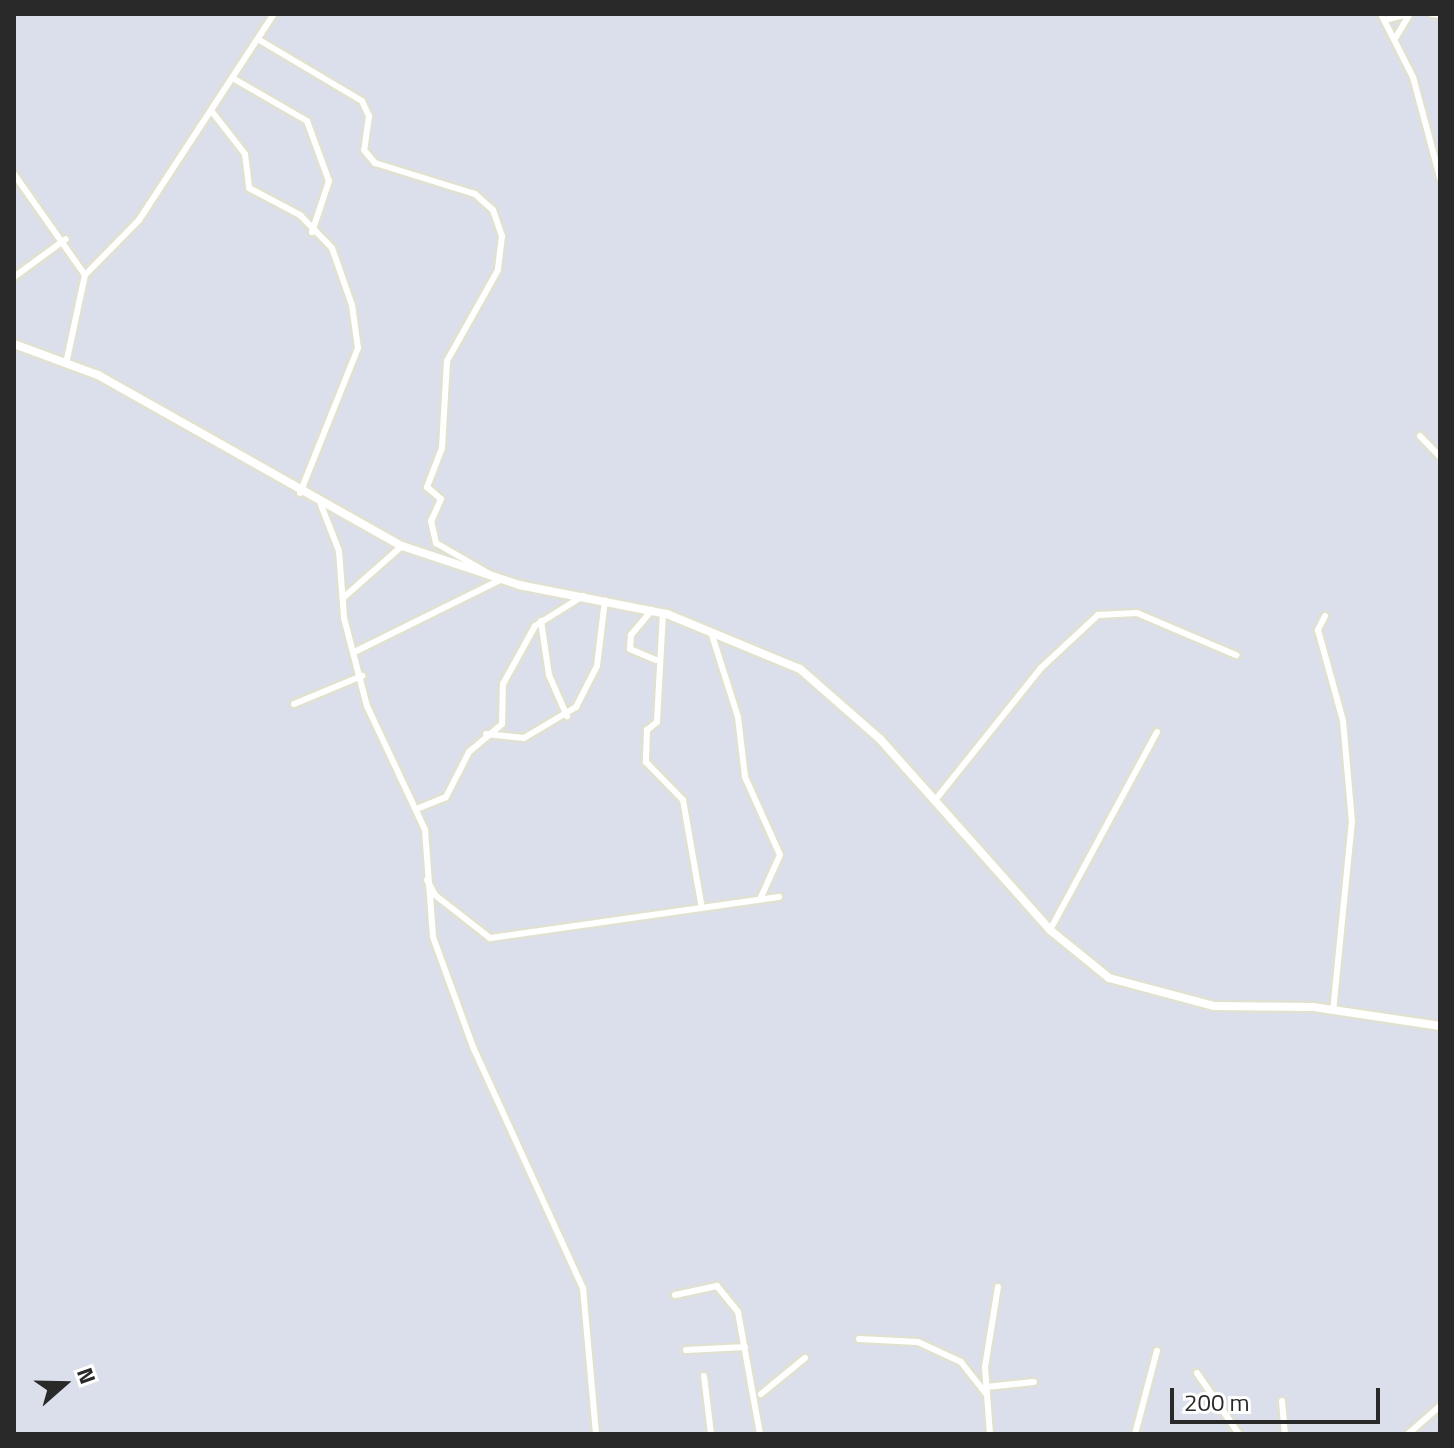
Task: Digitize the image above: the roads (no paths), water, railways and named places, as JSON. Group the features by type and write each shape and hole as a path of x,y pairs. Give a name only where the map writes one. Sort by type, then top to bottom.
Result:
{"street":[{"path":"67,359 85,275 139,220 236,80 274,14"},
{"path":"1409,14 1383,17 1396,37 1440,178"},
{"path":"1396,37 1409,14"},
{"path":"1432,14 1440,15"},
{"path":"261,41 362,101 369,116 364,150 375,163 475,194 497,217 502,256 459,350 447,361 442,448 427,488 441,499 431,521 436,543 500,580"},
{"path":"236,80 307,121 329,181 312,232"},
{"path":"213,113 245,154 249,188 298,213 337,259 358,344 300,493"},
{"path":"14,174 66,239 85,275"},
{"path":"14,277 66,239"},
{"path":"14,344 67,359 321,505 402,546 500,580 663,613 710,628 809,675 936,799 1050,930 1109,978 1166,997 1214,1006 1333,1010 1440,1026"},
{"path":"1420,436 1440,457"},
{"path":"321,505 339,551 343,598 370,714 419,808 427,915 458,1008 583,1288 596,1434"},
{"path":"343,598 402,546"},
{"path":"354,652 500,580"},
{"path":"419,808 446,797 486,734 502,724 503,684 541,621 583,596"},
{"path":"486,734 513,740 567,716 597,666 605,600"},
{"path":"652,610 631,635 630,649 656,660"},
{"path":"663,613 656,660 657,722 647,730 646,762 683,800 701,903"},
{"path":"936,799 1041,668 1098,615 1137,613 1236,655"},
{"path":"1325,616 1318,630 1343,721 1352,821 1333,1010"},
{"path":"541,621 549,675 567,716"},
{"path":"710,628 738,717 745,777 780,855 761,897"},
{"path":"294,704 362,676"},
{"path":"1050,930 1157,732"},
{"path":"426,879 435,895 490,938 701,903 779,897"},
{"path":"990,1434 986,1391 998,1287"},
{"path":"675,1295 724,1291 743,1321 745,1347 761,1394"},
{"path":"859,1339 918,1342 961,1362 986,1391"},
{"path":"686,1350 745,1347"},
{"path":"1135,1434 1157,1351"},
{"path":"757,1403 761,1394 805,1358"},
{"path":"1197,1373 1239,1434"},
{"path":"704,1376 711,1434"},
{"path":"754,1378 760,1434"},
{"path":"986,1391 1034,1382"},
{"path":"1282,1401 1285,1434"},
{"path":"1408,1434 1440,1406"}]}
